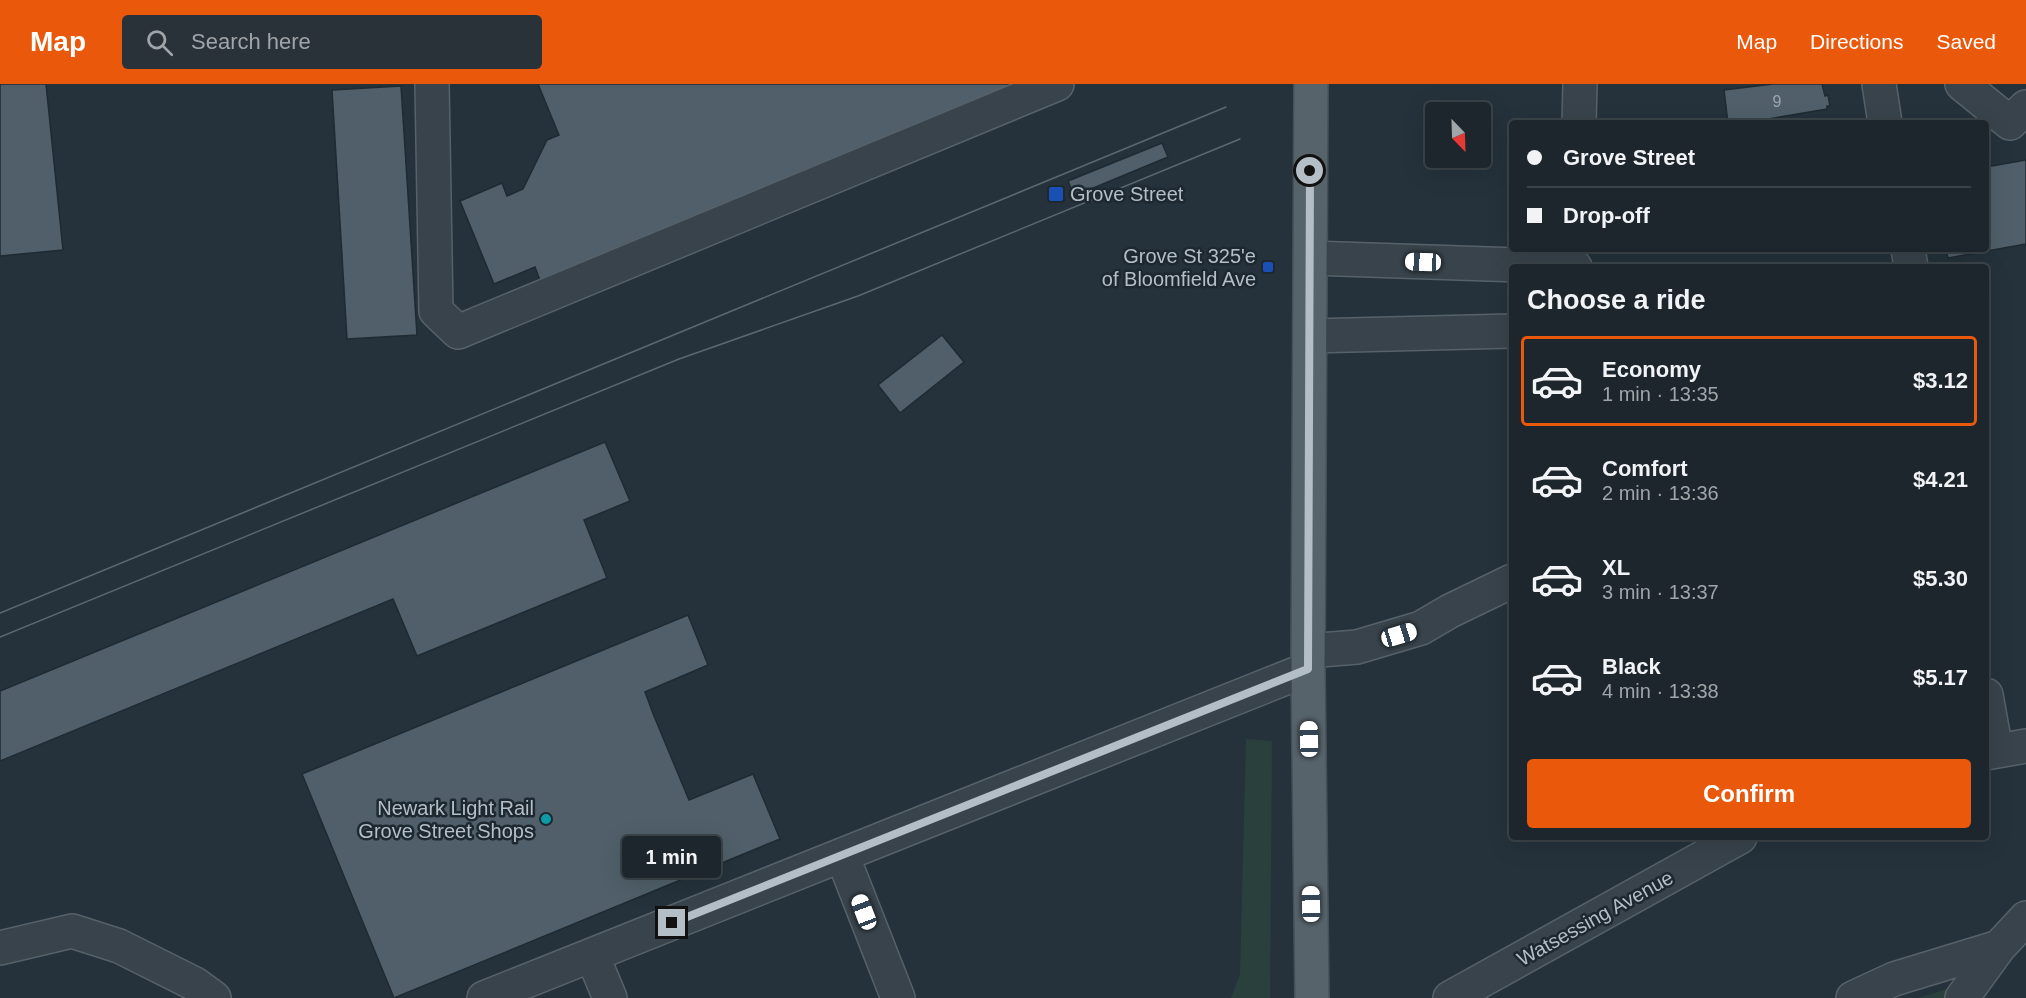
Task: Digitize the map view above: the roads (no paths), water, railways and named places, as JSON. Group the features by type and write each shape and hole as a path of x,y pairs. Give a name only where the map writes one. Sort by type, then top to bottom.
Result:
{"main road":[{"path":"1311,84 1308,660 1312,998"}],"street":[{"path":"432,84 436,310 458,332 1057,84"},
{"path":"1579,120 1580,84"},
{"path":"1879,84 1885,120"},
{"path":"1962,84 2010,123 2026,107"},
{"path":"1310,258 1509,265"},
{"path":"1310,336 1509,331"},
{"path":"484,998 842,855 1308,660 1420,628 1509,582"},
{"path":"1989,705 2003,750"},
{"name":"Watsessing Avenue","path":"1450,998 1735,840"},
{"path":"842,855 898,998"},
{"path":"1962,998 1999,947 2026,918"},
{"path":"0,948 72,931 119,946 195,984 214,998"},
{"path":"1852,998 1894,979 1999,947"},
{"path":"592,955 610,998"}],"tram line":[{"path":"0,613 1226,107"},
{"path":"0,637 679,359 858,296 1240,139"}],"place":[{"name":"Grove Street","path":"1056,194"},
{"name":"Grove St 325'e of Bloomfield Ave","path":"1268,267"},
{"name":"Newark Light Rail Grove Street Shops","path":"546,819"}]}
